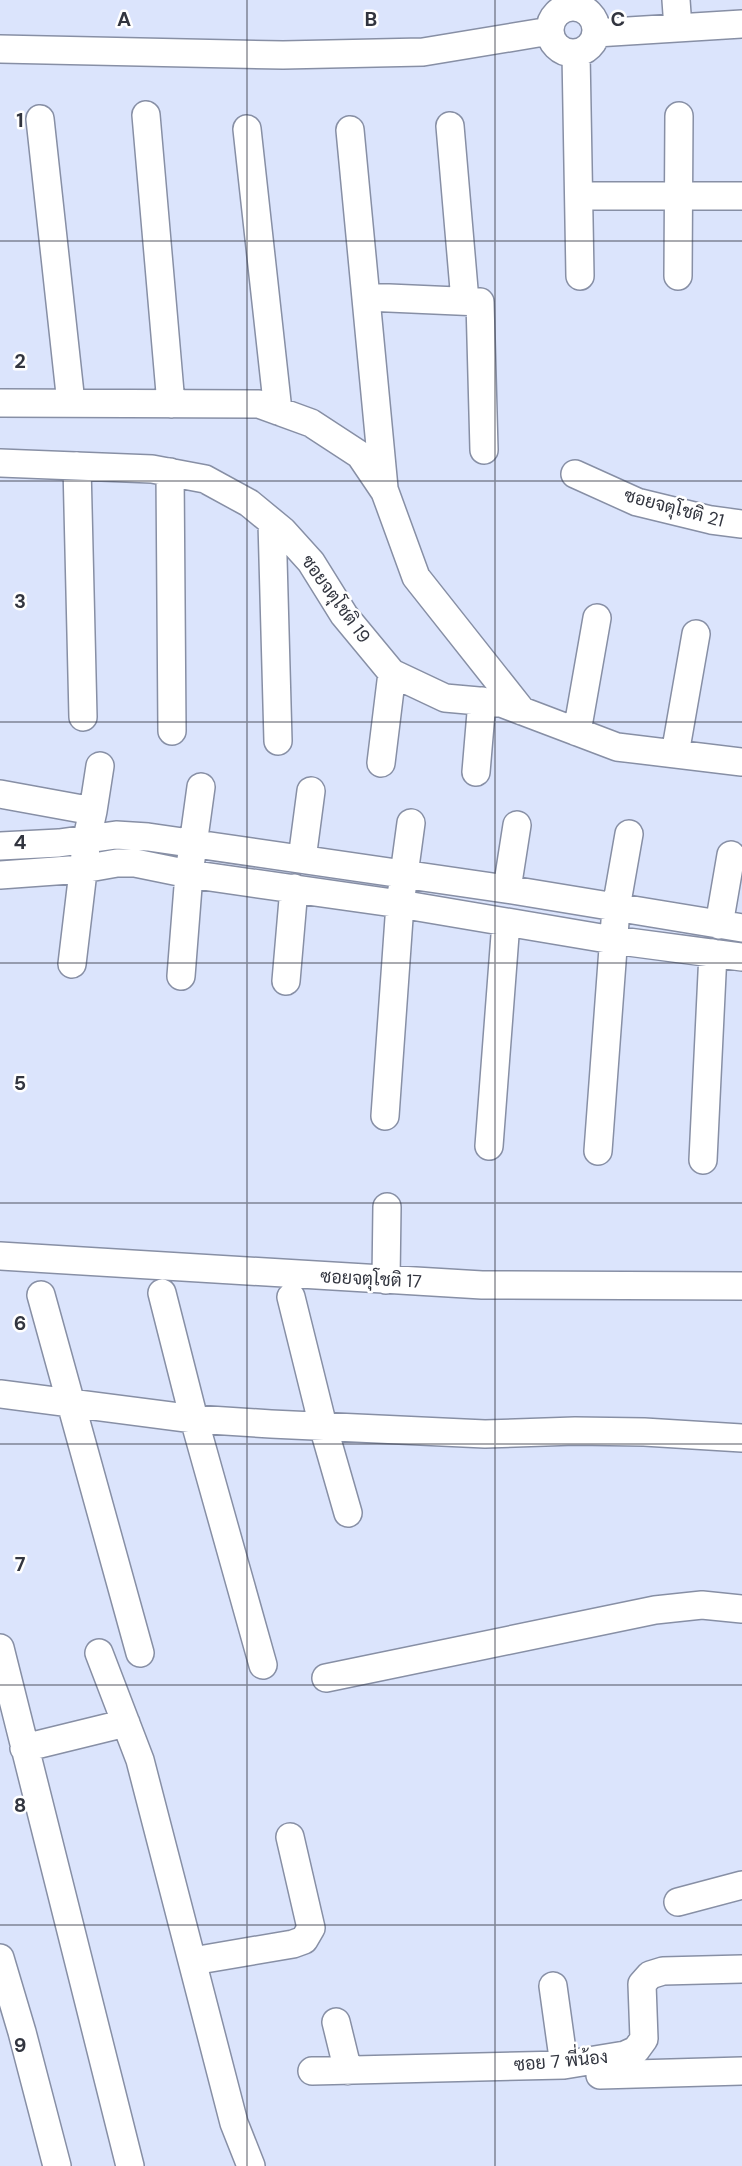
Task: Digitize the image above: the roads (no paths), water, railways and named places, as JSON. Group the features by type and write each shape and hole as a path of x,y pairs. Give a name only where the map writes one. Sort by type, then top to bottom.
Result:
{"street":[{"path":"676,0 678,28"},
{"path":"573,7 587,12 592,18 596,33 589,46 576,53 568,53 555,45 550,32 553,17 565,8 573,7"},
{"path":"596,33 742,24"},
{"path":"0,49 283,55 423,52 550,32"},
{"path":"576,53 580,276"},
{"path":"146,115 171,404"},
{"path":"678,276 679,116"},
{"path":"40,119 71,403"},
{"path":"450,126 465,301"},
{"path":"247,129 278,411"},
{"path":"350,130 385,492"},
{"path":"579,196 742,196"},
{"path":"366,297 480,302 484,450"},
{"path":"0,404 259,404 312,423 360,455 385,492 416,577 522,711"},
{"name":"ซอยจตุโชติ 19","path":"0,463 152,469 206,479 249,503 272,522 311,562 344,615 392,673 445,698 501,703 617,747 742,762"},
{"path":"77,466 83,717"},
{"path":"171,472 172,731"},
{"name":"ซอยจตุโชติ 21","path":"575,474 637,502 711,520 742,524"},
{"path":"272,522 278,741"},
{"path":"578,732 597,618"},
{"path":"675,754 696,634"},
{"path":"381,763 392,673"},
{"path":"476,772 482,701"},
{"path":"72,964 87,838 100,766"},
{"path":"181,976 189,874 201,787"},
{"path":"302,859 311,791"},
{"path":"0,794 93,811"},
{"path":"385,1116 400,904 411,823"},
{"path":"507,890 517,825"},
{"path":"598,1151 616,908 629,834"},
{"path":"0,846 58,843 116,835 148,837 403,874 731,926 731,855"},
{"path":"0,875 135,863 189,874 400,904 613,940 742,957"},
{"path":"286,981 294,888"},
{"path":"489,1146 506,922"},
{"path":"703,1160 713,953"},
{"path":"386,1280 387,1207"},
{"name":"ซอยจตุโชติ 17","path":"0,1256 482,1285 742,1286"},
{"path":"162,1293 194,1419 262,1665"},
{"path":"41,1295 140,1653"},
{"path":"291,1297 348,1513"},
{"path":"0,1394 194,1419 485,1434 575,1431 644,1432 742,1438"},
{"path":"326,1678 655,1610 702,1605 742,1610"},
{"path":"0,1648 130,2166"},
{"path":"99,1653 140,1760 234,2123 251,2166"},
{"path":"24,1748 126,1723"},
{"path":"193,1961 293,1944 304,1940 311,1928 290,1837"},
{"path":"678,1902 742,1885"},
{"path":"0,1958 57,2166"},
{"name":"ซอย 7 พี่น้อง","path":"312,2071 564,2064 625,2055 636,2050 644,2039 642,1984 650,1974 663,1971 742,1969"},
{"path":"553,1986 564,2064"},
{"path":"336,2022 348,2071"},
{"path":"600,2075 742,2071"}]}
